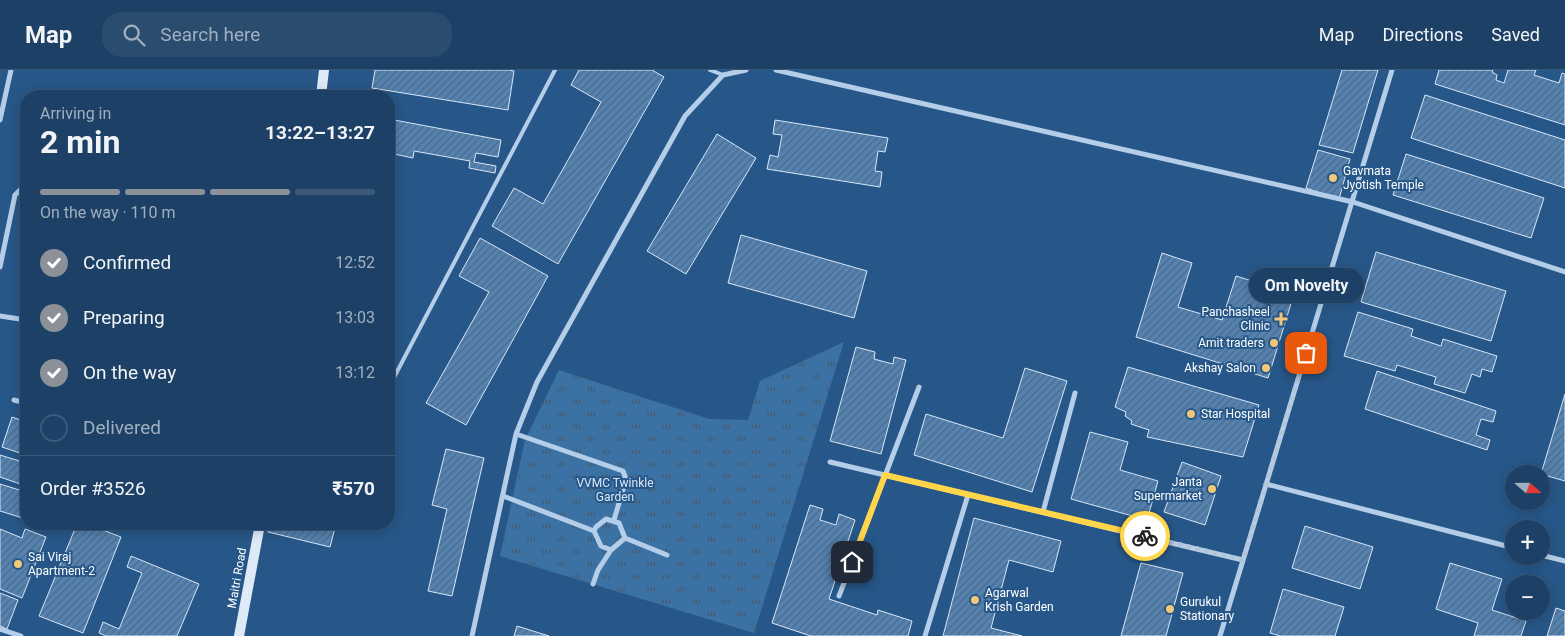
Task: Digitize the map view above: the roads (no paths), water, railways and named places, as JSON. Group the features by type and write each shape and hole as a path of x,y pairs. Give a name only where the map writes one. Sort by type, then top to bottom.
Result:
{"street":[{"path":"0,120 11,70"},
{"path":"322,90 324,70"},
{"path":"472,636 516,434 537,382 685,116 723,75 746,70"},
{"path":"776,70 1352,202 1565,272"},
{"path":"1220,636 1392,70"},
{"path":"0,267 15,195 20,190"},
{"path":"0,316 20,319"},
{"path":"839,596 919,388"},
{"path":"1043,512 1075,392"},
{"path":"14,400 20,402"},
{"path":"516,434 623,471 626,478 614,520"},
{"path":"830,462 1243,560"},
{"path":"1266,484 1505,546"},
{"path":"925,636 968,495"},
{"path":"503,496 594,531 601,546 611,550"},
{"path":"594,531 606,519 614,520 620,522 625,538"},
{"name":"Maitri Road","path":"239,636 259,530"},
{"path":"593,584 598,570 611,550 625,538"},
{"path":"625,538 667,555"},
{"path":"1550,557 1565,561"},
{"path":"0,629 21,636"}],"lane":[{"path":"395,376 555,70"},
{"path":"710,70 723,75"}],"place":[{"name":"Gavmata Jyotish Temple","path":"1333,178"},
{"name":"Panchasheel Clinic","path":"1281,319"},
{"name":"Amit traders","path":"1274,343"},
{"name":"Om Novelty","path":"1306,353"},
{"name":"Akshay Salon","path":"1266,368"},
{"name":"Star Hospital","path":"1191,414"},
{"name":"Janta Supermarket","path":"1212,489"},
{"name":"Sai Viraj Apartment-2","path":"18,564"},
{"name":"Agarwal Krish Garden","path":"975,600"},
{"name":"Gurukul Stationary","path":"1170,609"}],"park label":[{"name":"VVMC Twinkle Garden","path":"615,490"}]}
